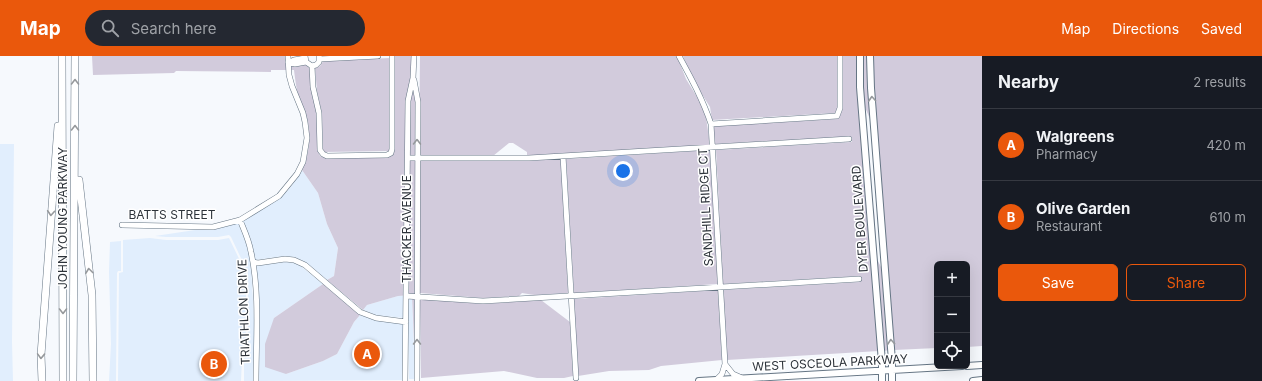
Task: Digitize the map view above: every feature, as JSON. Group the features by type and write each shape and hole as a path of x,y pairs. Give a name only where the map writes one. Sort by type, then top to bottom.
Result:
{"highway":[{"name":"JOHN YOUNG PARKWAY","path":"62,56 63,381"},
{"name":"JOHN YOUNG PARKWAY","path":"73,381 75,56"},
{"path":"42,381 41,371 45,295 62,76"},
{"path":"75,160 79,178 92,295 94,380"},
{"path":"38,381 41,371"}],"main road":[{"name":"DYER BOULEVARD","path":"860,56 862,106 882,381"},
{"name":"DYER BOULEVARD","path":"870,56 892,381"},
{"path":"862,106 867,119 872,182 879,194"},
{"path":"870,204 876,209 880,259 884,268"},
{"path":"970,366 982,365"},
{"name":"WEST OSCEOLA PARKWAY","path":"699,381 934,368"},
{"path":"973,381 982,380"}],"street":[{"name":"BATTS STREET","path":"122,225 213,227 240,220 279,196 297,174 303,162 306,150 306,126 303,113 289,75 288,56"},
{"path":"312,66 318,64 319,57 378,56"},
{"path":"289,62 295,64 305,59 312,66 313,87 319,113 320,150 322,154 327,156 387,154 390,153 392,148 392,56"},
{"name":"THACKER AVENUE","path":"414,56 414,78 418,102 417,381"},
{"name":"SANDHILL RIDGE CT","path":"679,56 699,94 710,124 713,147 725,364"},
{"path":"710,124 837,116 840,108 840,56"},
{"name":"THACKER AVENUE","path":"405,381 408,101 414,78"},
{"path":"408,158 529,158 849,139"},
{"path":"563,156 576,378"},
{"name":"TRIATHLON DRIVE","path":"240,220 248,238 253,262 257,337 256,381"},
{"path":"407,233 417,234"},
{"path":"253,262 258,263 285,259 294,260 305,265 360,312 376,318 406,322"},
{"path":"406,296 483,301 859,279"},
{"path":"725,364 734,374 744,378"},
{"path":"716,380 722,374 725,364"}],"shaded area":[{"path":"92,56 286,56 286,70 271,70 271,72 176,71 174,73 93,75"},
{"path":"395,56 415,56 415,366 412,295 398,296 367,305 363,310 327,280 334,276 338,248 327,224 318,193 302,170 307,156 309,127 298,95 294,70 291,70 291,66 304,64 310,68 312,92 317,114 318,150 320,156 327,158 387,157 393,154 395,149"},
{"path":"420,56 677,56 686,79 705,110 710,145 527,156 527,152 513,143 509,143 493,156 419,156"},
{"path":"683,56 837,56 838,108 835,113 712,120 710,107 691,77"},
{"path":"843,56 857,56 866,206 879,351 727,360 723,290 861,282 861,276 723,284 716,150 852,142 852,137 715,144 713,126 837,119 843,108"},
{"path":"862,56 867,56 875,182 870,119 864,105"},
{"path":"872,56 982,56 982,346 970,347 970,261 934,261 934,348 894,350 873,88"},
{"path":"390,58 389,151 324,152 322,113 317,91 315,68 320,66 323,61"},
{"path":"0,144 14,144 13,381 0,381"},
{"path":"710,150 718,284 574,293 566,159"},
{"path":"561,159 568,293 534,295 522,293 519,296 483,298 420,293 419,161 527,161"},
{"path":"302,170 318,193 327,224 338,248 334,276 327,280 307,263 295,257 284,256 255,260 250,237 243,221 280,198 290,188"},
{"path":"873,208 877,259 882,269 889,350 884,351"},
{"path":"238,223 249,251 251,265 255,337 253,381 244,381 244,359 248,348 248,273 231,237 229,235 218,237 155,236 195,230 213,230"},
{"path":"150,238 166,240 218,240 229,238 246,273 246,348 242,358 241,381 118,381 119,273 123,272 123,240"},
{"path":"121,241 121,271 118,271 117,273 116,381 109,381 111,344 109,272 110,242"},
{"path":"285,262 298,264 323,284 274,318 286,374 323,361 337,354 354,322 360,315 375,320 404,324 404,380 258,381 260,337 256,266"},
{"path":"323,284 360,315 354,322 337,354 323,361 286,374 265,367 265,344 274,318"},
{"path":"718,290 722,360 661,366 649,370 609,371 578,376 574,299"},
{"path":"412,295 415,379 409,379 408,304 404,304 404,318 376,315 363,310 367,305 398,296"},
{"path":"420,299 483,304 541,300 570,322 573,376 564,378 537,378 504,371 421,378"}],"place":[{"name":"Walgreens","path":"367,354"},
{"name":"Olive Garden","path":"214,364"}]}
